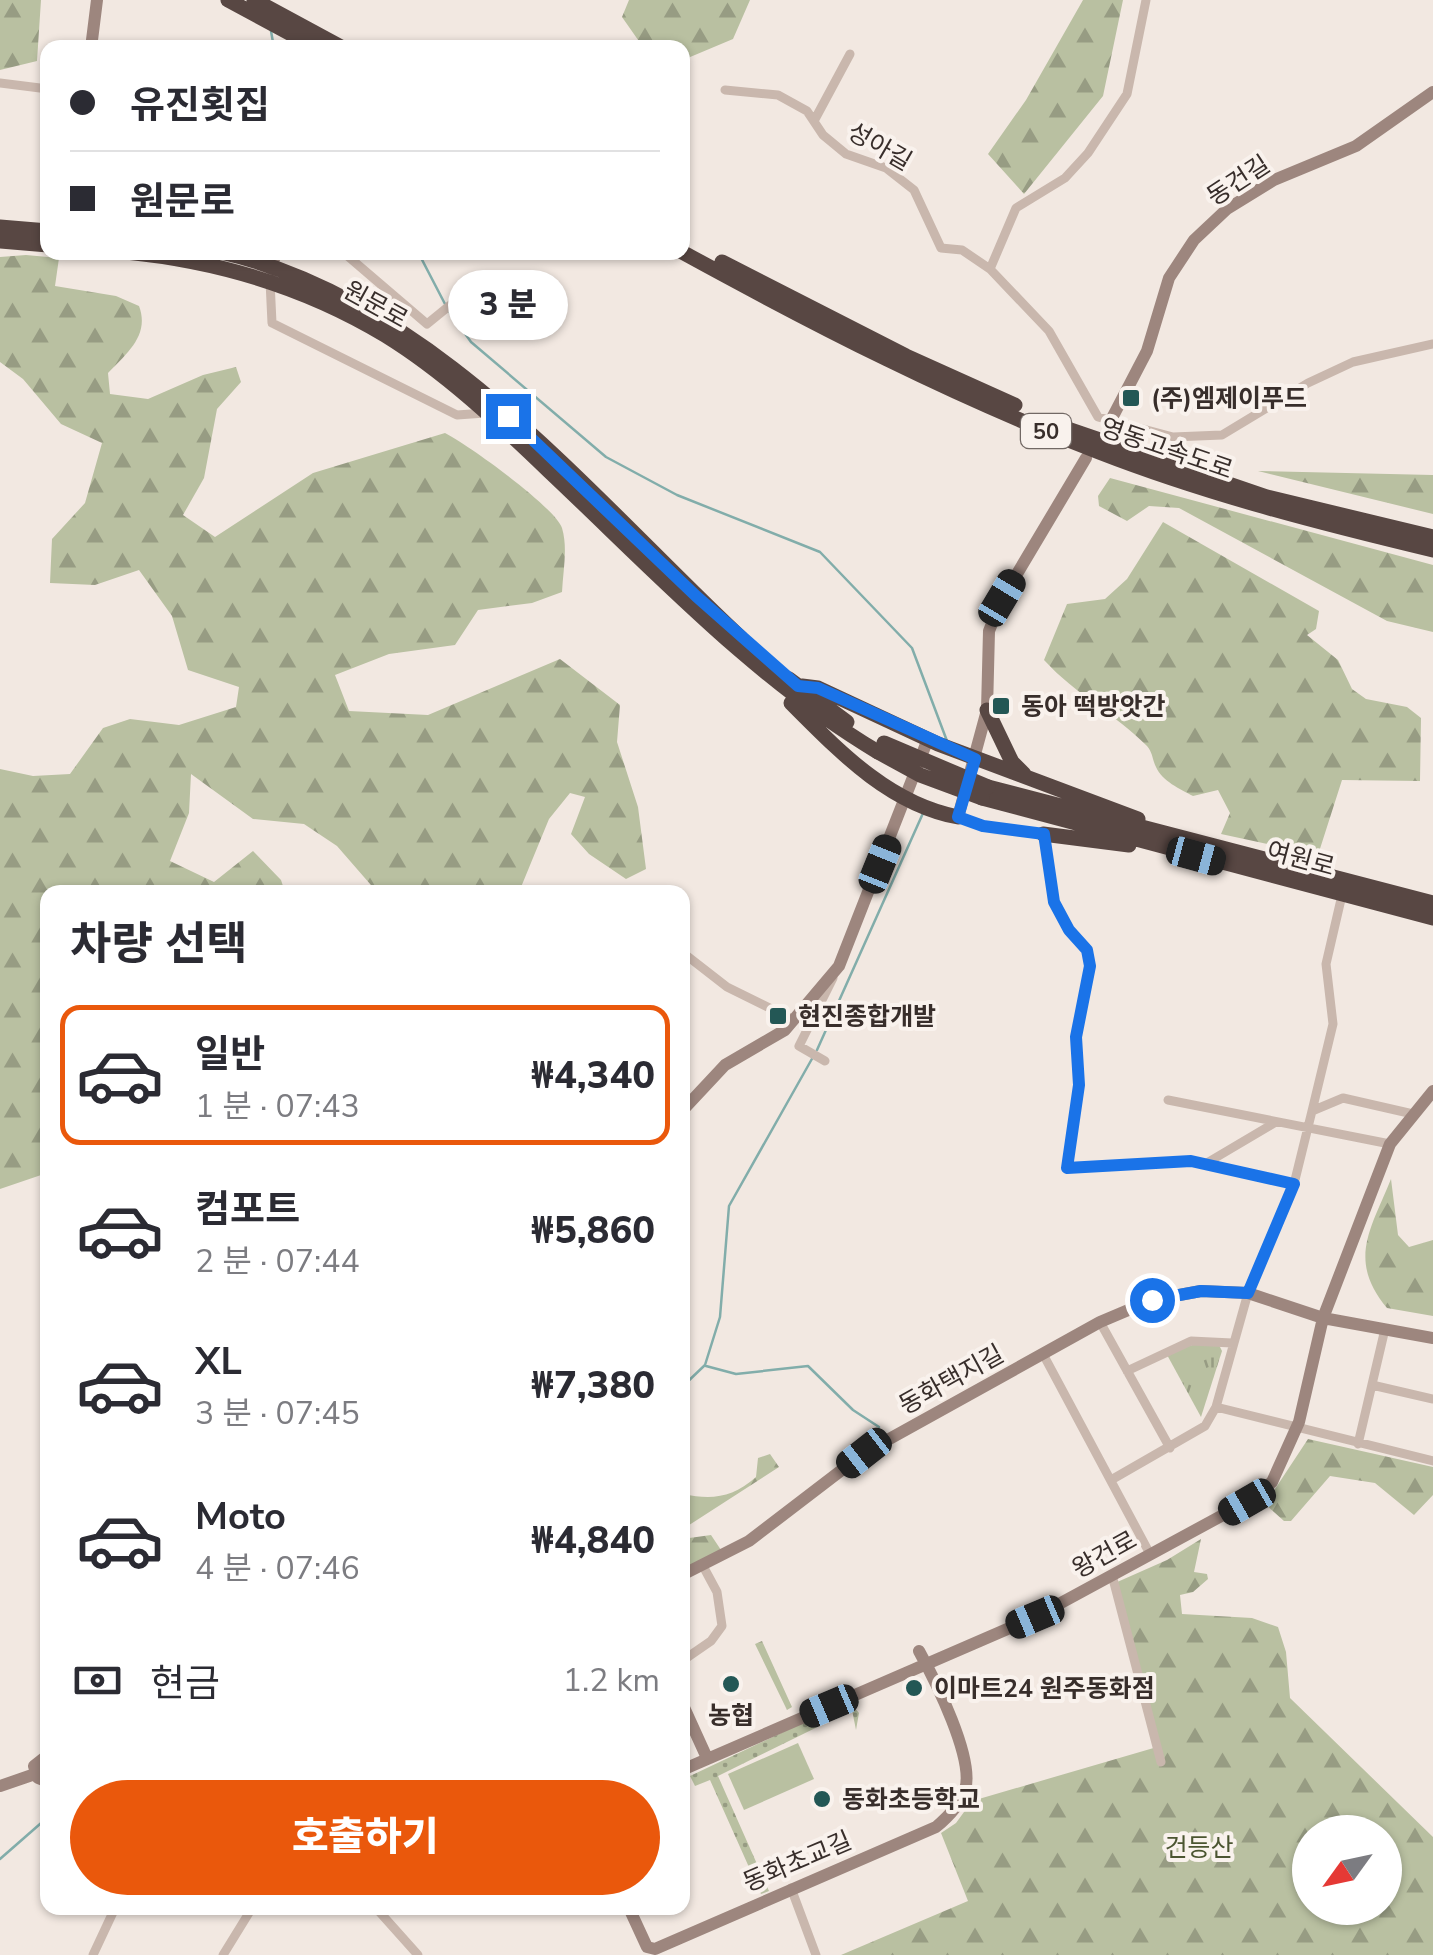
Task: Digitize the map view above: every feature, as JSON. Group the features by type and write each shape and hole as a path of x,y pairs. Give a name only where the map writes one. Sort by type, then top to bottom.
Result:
{"highway":[{"path":"228,0 249,4 325,40"},
{"path":"279,20 307,40"},
{"path":"0,228 40,230"},
{"path":"0,241 40,245"},
{"name":"영동고속도로","path":"690,245 906,356 1051,422 1267,497 1433,537"},
{"name":"영동고속도로","path":"690,256 900,366 1099,452 1262,507 1433,550"},
{"name":"원문로","path":"207,260 272,267 352,303 430,350 508,416 696,596 798,686 881,748"},
{"name":"원문로","path":"272,267 385,335 486,413 754,663 804,704 881,748"},
{"path":"754,663 830,742 908,803 958,817"},
{"path":"798,686 818,688 968,756 1144,822 1163,841"},
{"path":"987,710 1012,762 1030,780"},
{"name":"여원로","path":"881,748 920,775 1344,888 1433,918"},
{"path":"1044,834 1163,841"},
{"path":"1366,886 1382,876"},
{"name":"여원로","path":"1344,888 1366,886 1433,903"}],"street":[{"path":"91,40 96,0"},
{"path":"990,268 1016,208 1064,178 1088,152 1127,94 1146,0"},
{"path":"814,122 850,54"},
{"path":"0,83 40,88"},
{"name":"성아길","path":"725,90 778,95 808,111 846,154 886,168 914,190 940,248 962,250 990,268 1049,331 1075,383 1098,417 1110,422"},
{"name":"동건길","path":"1110,422 1147,352 1169,278 1194,240 1227,208 1274,180 1356,146 1433,92"},
{"path":"353,260 427,324 453,303"},
{"path":"272,267 272,322 457,416 486,413"},
{"path":"1110,422 1173,437 1222,435 1308,383 1353,362 1433,344"},
{"path":"1086,458 1002,598 990,631 987,710 968,756 958,817 983,826 1044,834 1054,902 1069,930 1087,950 1090,966 1076,1037 1079,1085 1067,1168 1204,1164 1294,1184"},
{"path":"823,1060 798,1046 838,966 932,741"},
{"path":"1111,1480 1204,1426 1216,1407 1248,1293 1294,1184 1332,1024 1326,964 1344,888"},
{"path":"690,958 727,987 794,1020"},
{"path":"690,1102 725,1065 785,1030 838,966"},
{"name":"왕건로","path":"690,1766 922,1656 1035,1617 1247,1502 1272,1482 1294,1430 1324,1318 1390,1144 1433,1091"},
{"path":"1312,1111 1343,1098 1376,1102 1413,1114"},
{"path":"1168,1100 1390,1144"},
{"path":"1204,1164 1276,1122"},
{"name":"동화택지길","path":"690,1572 749,1540 864,1453 1100,1322 1152,1300 1201,1291 1248,1293 1324,1318"},
{"path":"1324,1318 1433,1338"},
{"path":"1100,1322 1170,1448"},
{"path":"1358,1444 1386,1329"},
{"path":"1127,1370 1191,1341 1232,1343"},
{"name":"동화택지길","path":"1042,1354 1150,1554"},
{"path":"1372,1385 1433,1399"},
{"path":"1216,1407 1294,1430 1433,1462"},
{"path":"690,1655 711,1641 722,1626 717,1592 703,1566"},
{"path":"1112,1575 1161,1762"},
{"name":"동화초교길","path":"632,1915 647,1946 656,1949 936,1827 958,1804 967,1778 965,1759 922,1656"},
{"path":"690,1721 707,1758"},
{"path":"34,1774 35,1762 40,1759"},
{"path":"0,1786 34,1774 40,1777"},
{"path":"791,1888 816,1955"},
{"path":"93,1955 113,1915"},
{"path":"224,1955 248,1915"},
{"path":"382,1915 418,1955"}],"green space":[{"path":"0,0 41,0 37,61 0,70"},
{"path":"629,0 750,0 733,39 690,57 690,40 638,40 622,17"},
{"path":"1083,0 1123,0 1103,96 1024,194 988,154 1026,100"},
{"path":"26,255 59,260 55,286 116,296 139,306 139,335 108,373 110,394 148,399 203,375 236,367 241,382 217,409 204,478 183,515 215,537 313,473 445,433 490,462 544,506 556,518 564,536 562,592 532,603 478,610 455,645 389,654 335,675 349,711 428,715 560,659 620,705 617,742 638,807 646,869 626,879 589,854 571,834 585,797 570,793 549,819 522,885 371,885 337,846 304,824 253,819 191,774 189,813 170,861 214,882 253,851 283,885 40,885 40,1175 0,1189 0,769 33,776 70,774 103,728 130,719 179,725 236,707 239,687 188,670 172,616 139,570 95,585 50,583 52,539 85,503 102,443 61,424 23,379 0,362 0,257"},
{"path":"1258,471 1433,475 1433,514"},
{"path":"1110,478 1433,565 1433,632 1387,621 1179,508 1149,506 1127,521 1099,506 1098,496"},
{"path":"1163,522 1319,611 1316,629 1307,635 1338,660 1352,689 1366,699 1407,707 1421,718 1420,781 1342,780 1318,855 1221,834 1230,813 1218,790 1193,796 1167,780 1147,746 1044,660 1067,604 1105,599 1127,579"},
{"path":"1391,1179 1398,1235 1409,1247 1433,1240 1433,1316 1387,1308 1368,1275 1366,1244"},
{"path":"1199,1343 1219,1345 1222,1351 1201,1417 1166,1353"},
{"path":"1308,1439 1433,1467 1433,1495 1414,1515 1375,1483 1330,1476 1291,1521 1284,1521 1265,1504"},
{"path":"770,1454 779,1467 690,1524 690,1495 713,1497 739,1489 756,1477 758,1458"},
{"path":"711,1535 723,1553 690,1566 690,1538"},
{"name":"건등산","path":"1201,1539 1194,1572 1207,1574 1208,1579 1193,1592 1180,1595 1182,1614 1252,1618 1278,1627 1286,1652 1290,1698 1433,1837 1433,1955 841,1955 968,1901 941,1833 956,1823 972,1801 1157,1747 1115,1583 1167,1560"},
{"path":"762,1641 792,1707 787,1710 755,1644"},
{"path":"849,1701 859,1713 856,1730 852,1710 718,1776 769,1891 761,1894 710,1780 695,1786 690,1776"},
{"path":"798,1743 814,1779 744,1810 728,1774"}],"waterway":[{"path":"271,31 273,40"},
{"path":"422,260 445,304"},
{"path":"449,311 471,342 606,457 677,495 820,552 912,648 947,741"},
{"path":"817,1050 924,811"},
{"path":"690,1379 705,1365 720,1317 729,1206 813,1057"},
{"path":"706,1366 736,1374 808,1366 853,1410 879,1427"},
{"path":"0,1859 40,1824"}],"place":[{"name":"(주)엠제이푸드","path":"1131,398"},
{"name":"동아 떡방앗간","path":"1001,706"},
{"name":"현진종합개발","path":"778,1016"},
{"name":"농협","path":"731,1684"},
{"name":"이마트24 원주동화점","path":"914,1688"},
{"name":"동화초등학교","path":"822,1799"}],"route":[{"path":"508,416 696,596 798,686 818,688 975,759 958,817 983,826 1044,834 1048,883 1054,902 1069,930 1087,950 1090,966 1076,1037 1079,1085 1067,1168 1191,1161 1294,1184 1248,1293 1201,1291 1152,1300"}]}
